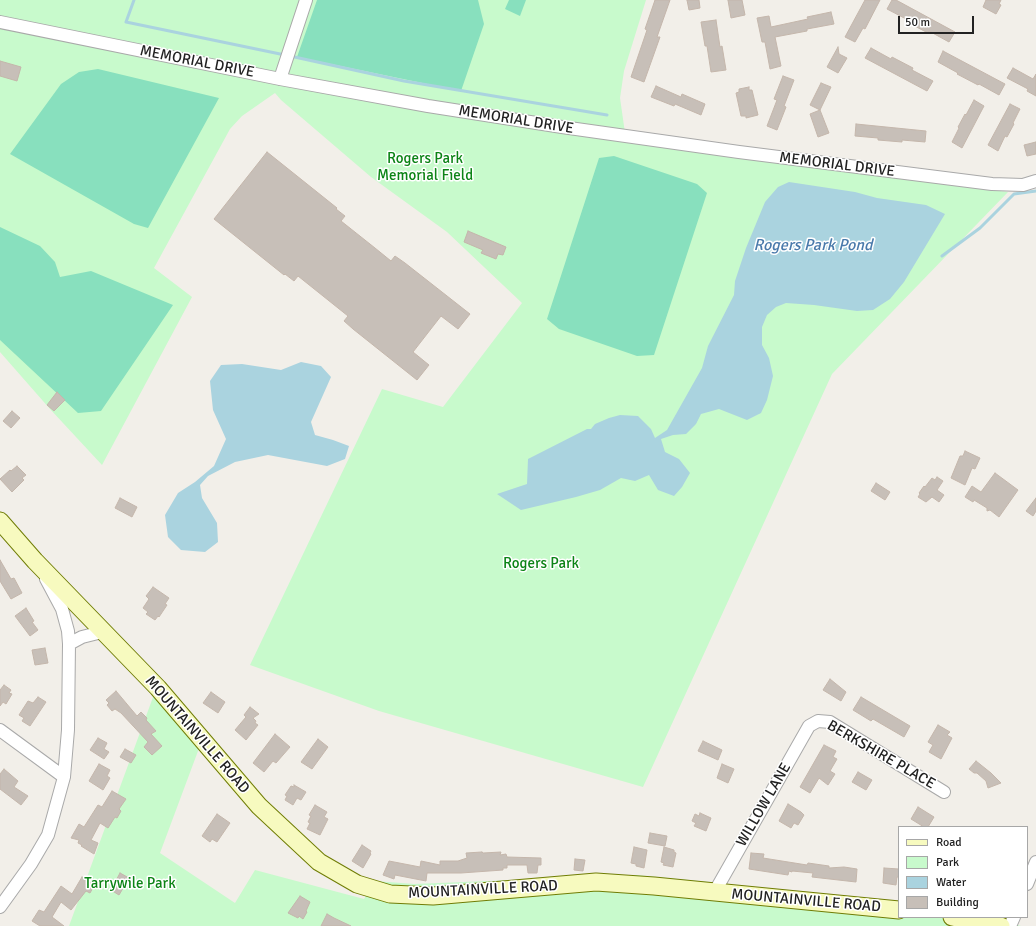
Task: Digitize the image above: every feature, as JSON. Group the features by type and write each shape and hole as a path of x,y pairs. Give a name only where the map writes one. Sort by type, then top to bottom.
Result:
{"street":[{"path":"280,79 306,0"},
{"name":"MEMORIAL DRIVE","path":"0,22 280,79 428,106 738,152 992,184 1023,185 1036,181"},
{"name":"MOUNTAINVILLE ROAD","path":"0,522 102,632 158,688 259,806 319,862 357,884 390,894 433,896 596,882 654,886 898,910"},
{"path":"0,907 31,864 48,834 64,777 68,730 68,631 62,609 51,586 35,561"},
{"path":"69,644 88,635 102,632"},
{"name":"WILLOW LANE","path":"714,893 809,726 818,720"},
{"name":"BERKSHIRE PLACE","path":"818,720 830,722 944,792"},
{"path":"0,730 64,777"},
{"path":"1028,882 1036,862"},
{"path":"957,918 1001,926"}],"green space":[{"name":"Rogers Park","path":"0,0 646,0 624,71 620,98 626,140 719,155 1008,192 832,374 643,787 379,711 250,665 382,389 443,407 522,303 447,232 371,177 281,100 275,93 242,116 230,129 154,268 192,297 102,465 0,352"},
{"path":"317,0 478,0 484,24 461,91 297,57"},
{"path":"509,0 526,0 520,16 505,9"},
{"path":"98,69 219,98 148,228 134,224 10,154 61,84 79,72"},
{"path":"614,156 697,184 707,193 654,355 637,356 559,329 547,319 599,158"},
{"path":"0,227 40,246 55,262 60,277 91,271 173,305 101,411 78,413 0,340"},
{"name":"Tarrywile Park","path":"156,689 201,743 160,853 235,903 255,870 364,899 375,881 414,884 636,875 879,902 898,916 898,918 983,918 1004,921 1021,926 69,926"}],"water":[{"name":"Rogers Park Pond","path":"789,182 855,192 877,198 926,205 945,214 904,282 890,299 873,310 857,311 786,303 776,307 767,315 762,327 762,345 769,358 773,376 767,400 761,413 747,420 719,409 701,414 696,424 686,434 673,435 661,439 665,452 679,459 690,473 682,487 674,496 658,490 649,475 635,481 621,478 600,490 521,510 497,494 527,484 528,459 587,429 591,429 595,424 609,418 620,415 638,416 651,429 655,438 667,430 702,368 708,346 734,295 735,281 746,248 765,202 778,187"},
{"path":"301,362 321,366 331,377 311,422 315,435 349,446 345,459 327,466 268,455 235,462 208,476 200,485 202,498 217,523 218,542 205,552 181,550 168,537 165,515 178,493 195,482 214,466 226,439 213,410 210,381 221,365 242,364 281,370"}],"building":[{"path":"655,0 670,0 657,37 660,37 644,82 631,77 647,30 645,29"},
{"path":"687,0 699,0 700,8 689,10"},
{"path":"728,0 742,0 745,15 731,18"},
{"path":"865,0 880,0 865,29 863,28 855,42 845,37"},
{"path":"892,0 896,0 955,32 949,42 929,31 928,33 907,22 908,20 887,9"},
{"path":"986,0 1001,0 999,4 1001,5 996,14 983,7"},
{"path":"831,12 834,24 775,37 781,66 770,69 765,42 762,42 757,18 769,16 771,27 808,19 807,17"},
{"path":"716,20 720,47 722,46 726,70 711,72 701,22"},
{"path":"838,47 839,54 847,58 838,73 827,67"},
{"path":"871,48 891,59 892,57 913,68 912,70 933,81 927,91 865,58"},
{"path":"943,51 1005,84 999,95 957,74 958,73 938,62"},
{"path":"0,61 21,67 17,81 0,76"},
{"path":"1013,68 1033,79 1036,74 1036,96 1027,91 1028,89 1007,78"},
{"path":"783,76 794,80 777,130 767,126 777,100 774,99"},
{"path":"821,83 831,87 820,110 810,105"},
{"path":"656,86 681,97 682,94 705,104 701,115 675,104 674,106 651,97"},
{"path":"749,87 749,90 752,90 758,115 746,118 746,116 741,116 736,93 739,92 739,89"},
{"path":"974,100 984,106 962,148 952,142 959,128 958,127"},
{"path":"1010,104 1020,109 1013,123 1014,124 1007,137 1005,136 998,151 988,145"},
{"path":"820,110 829,133 818,137 810,114"},
{"path":"856,124 926,131 925,142 878,140 878,138 855,136"},
{"path":"1036,142 1036,154 1027,156 1024,145"},
{"path":"267,152 337,208 336,209 345,216 341,221 391,261 395,256 470,314 458,329 441,316 413,352 429,365 417,380 353,329 344,321 348,316 298,276 294,281 285,274 284,275 214,219"},
{"path":"468,231 506,247 503,255 498,254 496,259 481,253 483,250 464,242"},
{"path":"57,392 65,400 54,411 47,405"},
{"path":"12,411 20,418 11,428 3,421"},
{"path":"965,451 980,458 975,469 972,468 965,485 951,478 960,456 963,456"},
{"path":"17,466 26,475 22,478 24,480 12,492 0,479"},
{"path":"995,473 1018,490 999,517 990,510 987,511 987,508 974,500 973,502 965,497 972,486 981,492"},
{"path":"937,477 943,481 937,490 944,495 939,502 932,497 926,502 918,497 924,486 925,487 932,478 935,480"},
{"path":"876,483 890,492 885,500 871,491"},
{"path":"120,498 137,507 132,517 115,508"},
{"path":"1036,498 1036,511 1033,516 1026,511"},
{"path":"0,560 11,579 14,578 22,593 11,599 0,581"},
{"path":"153,587 169,598 165,604 167,605 159,617 158,616 155,620 146,614 148,612 143,608 149,599 146,596"},
{"path":"26,608 34,621 32,622 38,630 30,636 15,616"},
{"path":"45,648 48,663 35,665 32,650"},
{"path":"830,679 846,692 841,701 823,690"},
{"path":"4,685 11,690 9,693 12,694 6,704 3,702 0,706 0,690"},
{"path":"116,691 137,716 141,712 147,718 146,720 156,731 151,734 162,746 152,755 144,747 148,742 121,713 115,709 112,711 107,705 109,703 106,700"},
{"path":"211,692 225,702 218,713 203,703"},
{"path":"38,697 46,702 30,726 22,721 24,718 19,715 28,701 33,703"},
{"path":"861,697 910,726 904,737 873,719 871,721 853,710"},
{"path":"250,707 259,714 253,718 256,721 255,723 258,725 246,740 235,730 246,717 244,715"},
{"path":"938,725 950,732 947,735 952,738 941,759 929,752 933,745 928,742"},
{"path":"275,734 290,747 276,763 273,761 264,772 253,763"},
{"path":"98,738 107,743 104,749 109,752 104,759 90,750"},
{"path":"318,739 328,747 312,769 301,762"},
{"path":"703,741 722,750 718,760 698,751"},
{"path":"824,745 836,751 833,757 837,759 830,771 835,774 828,785 819,778 810,793 800,787"},
{"path":"125,749 136,755 131,763 120,757"},
{"path":"976,761 1001,783 988,788 986,781 977,773 974,773 969,769"},
{"path":"99,764 110,770 107,776 110,778 103,790 89,781"},
{"path":"722,764 734,769 728,783 717,778"},
{"path":"4,769 18,781 14,787 28,796 21,805 0,789 0,774"},
{"path":"858,772 872,780 866,790 852,782"},
{"path":"294,785 306,792 301,800 297,798 293,805 285,800 287,796 285,795 291,786 294,787"},
{"path":"112,791 126,799 119,809 121,811 117,818 115,817 108,828 100,823 91,840 98,843 94,854 81,846 82,845 78,843 79,840 71,838 79,824 84,827 98,805 102,807"},
{"path":"788,804 804,815 798,825 794,823 791,828 779,821"},
{"path":"315,805 327,812 324,817 328,819 320,835 307,829 311,816 309,815"},
{"path":"918,807 934,817 929,826 922,826 911,819"},
{"path":"700,813 711,818 706,831 694,826 696,823 692,821 695,814 699,816"},
{"path":"217,814 230,823 217,842 212,839 210,842 202,836"},
{"path":"650,833 667,836 665,846 648,843"},
{"path":"362,845 371,851 371,854 363,868 352,861"},
{"path":"634,847 647,850 644,868 631,863"},
{"path":"664,847 674,850 676,853 673,867 663,865 664,863 661,862"},
{"path":"501,852 500,855 506,854 507,857 541,858 541,865 538,865 537,873 528,873 527,865 507,865 507,868 503,868 503,870 461,873 427,873 426,881 395,875 394,879 383,875 389,861 420,867 421,861 440,865 440,861 458,861 467,858 466,853"},
{"path":"751,853 764,854 763,858 807,865 808,863 829,866 829,868 844,867 857,869 856,882 812,877 813,873 789,871 788,875 749,869"},
{"path":"575,859 585,860 583,871 574,870"},
{"path":"884,868 898,869 896,885 883,883"},
{"path":"120,873 129,878 119,895 111,890"},
{"path":"82,877 95,884 90,893 86,891 71,910 61,902 52,917 64,926 40,926 32,921 39,910 44,912 61,886 72,894"},
{"path":"300,896 310,902 303,919 299,916 298,918 288,913"},
{"path":"327,914 334,918 351,926 321,926"}],"waterway":[{"path":"134,0 126,22 285,55"},
{"path":"290,56 404,81 607,115"},
{"path":"942,256 980,228 1014,194 1036,191"}],"park label":[{"name":"Rogers Park Memorial Field","path":"425,168"}]}
